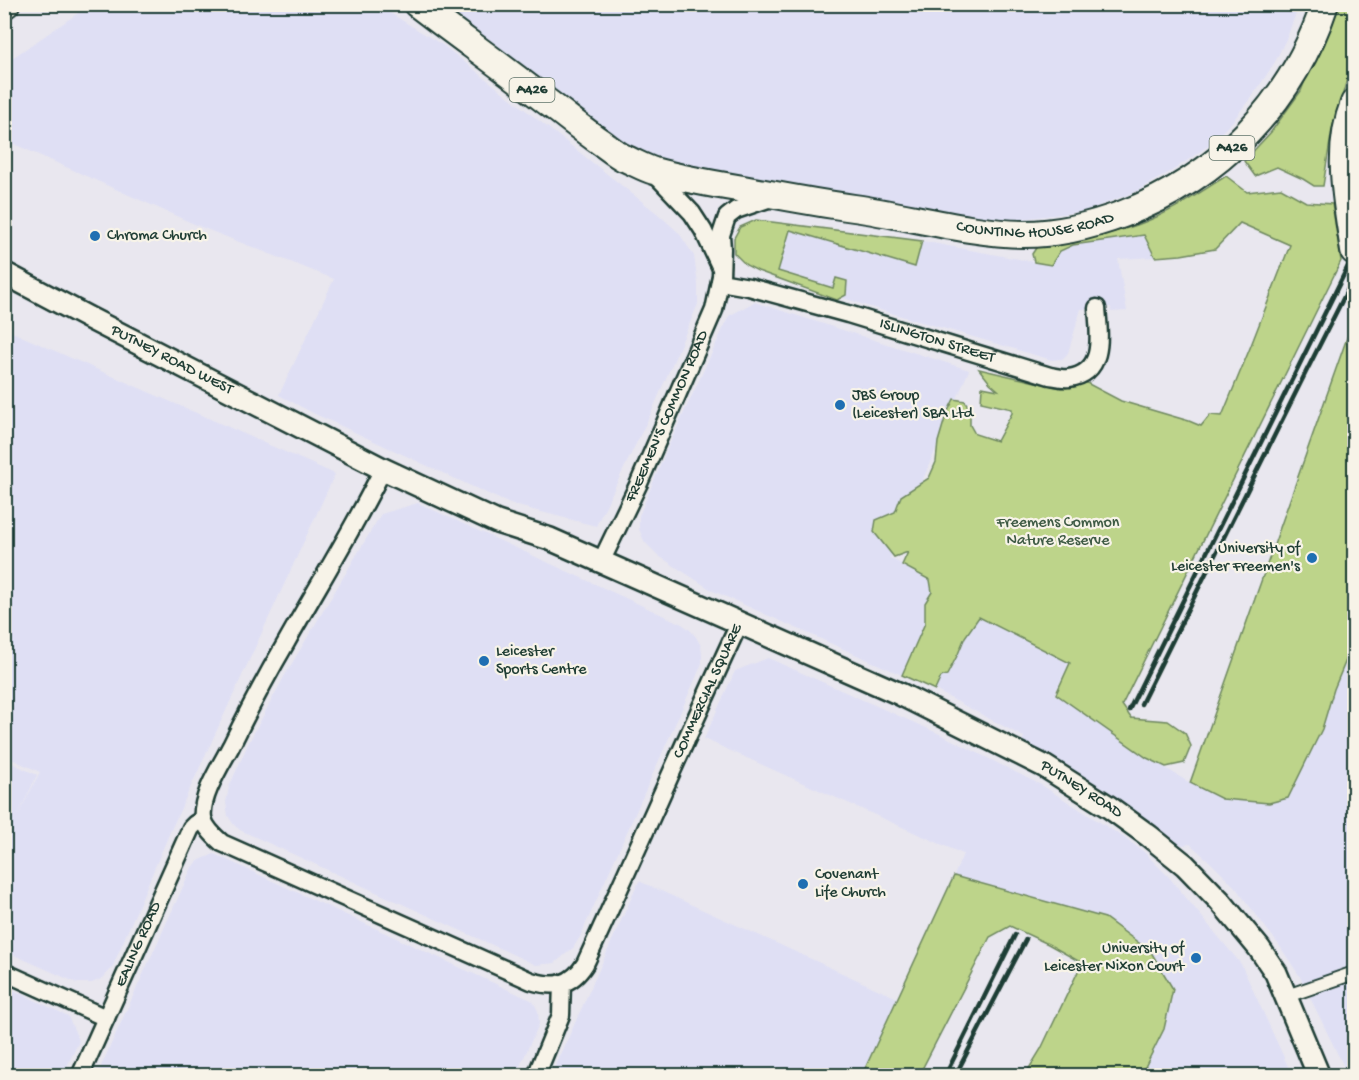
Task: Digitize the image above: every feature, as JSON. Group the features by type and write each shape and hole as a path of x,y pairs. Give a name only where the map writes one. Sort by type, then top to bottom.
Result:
{"main road":[{"name":"A426","path":"417,4 590,135 620,156 651,170"},
{"name":"COUNTING HOUSE ROAD","path":"651,170 778,196 966,229 1024,234 1080,228 1138,208 1169,193 1201,174 1241,140 1266,113 1293,74 1325,4"},
{"path":"1354,103 1346,134 1344,156 1345,194 1354,246"}],"street":[{"path":"651,170 693,213 704,230 721,274"},
{"name":"FREEMEN'S COMMON ROAD","path":"602,562 714,310 721,274 721,235 728,217 736,210 778,196"},
{"name":"PUTNEY ROAD WEST","path":"4,273 383,469"},
{"name":"ISLINGTON STREET","path":"721,274 749,287 848,314 1050,376 1068,378 1082,374 1091,367 1097,355 1099,343 1097,308"},
{"path":"383,469 369,498 285,643 238,732 207,793 203,819 207,828 222,843 531,981 544,985 562,983 561,1015 536,1076"},
{"name":"COMMERCIAL SQUARE","path":"383,469 497,522 550,539 739,624 585,964 571,980 562,983"},
{"name":"PUTNEY ROAD","path":"739,624 900,694 992,738 1044,766 1109,807 1149,836 1185,865 1220,901 1259,948 1276,972 1319,1076"},
{"name":"EALING ROAD","path":"80,1076 191,828 203,819"},
{"path":"4,972 106,1018"},
{"path":"1287,996 1354,973"}],"shaded area":[{"path":"90,5 377,5 444,46 679,233 694,256 698,304 652,411 596,526 510,504 279,395 334,279 201,227 5,140 5,63"},
{"path":"440,5 1299,5 1275,62 1232,122 1208,146 1137,191 1086,211 1013,220 956,218 674,164 619,143"},
{"path":"790,229 914,267 922,241 1051,265 1060,251 1074,245 1144,235 1155,257 1118,259 1127,311 1111,312 1111,307 1081,309 1068,353 1062,359 1052,360 867,306 777,275"},
{"path":"754,302 969,370 890,558 942,586 902,675 713,591 659,556 644,541 639,529 639,516 667,449 729,316"},
{"path":"5,329 335,474 170,832 112,968 103,978 92,983 77,983 5,951 5,760 37,775 17,817 40,772 5,756"},
{"name":"University of Leicester Freemen's","path":"1349,332 1354,355 1354,1075 1348,1075 1299,975 1279,945 1235,887 1208,860 1190,844 1182,845 1173,842 1127,807 1022,743 1024,737 935,690 972,612 1070,661 1055,693 1190,783"},
{"path":"418,503 682,624 690,630 701,646 702,663 698,673 580,937 573,948 555,963 536,965 240,830 228,816 226,802 229,787 248,744 285,675 381,514"},
{"path":"768,658 942,735 1043,786 1144,852 1168,876 1241,964 1292,1075 1141,1075 1164,1029 1105,918 954,876 963,854 704,739 735,671"},
{"path":"214,854 533,1001 538,1011 539,1024 516,1075 97,1075 192,867 200,860"},
{"path":"639,881 897,998 862,1075 551,1076"},
{"path":"5,986 68,1016 79,1041 63,1075 5,1075"}],"green space":[{"path":"1332,5 1354,5 1354,57 1332,129 1323,186 1314,186 1277,167 1255,176 1244,161 1271,132 1301,91"},
{"name":"Freemens Common Nature Reserve","path":"1226,176 1247,192 1281,188 1306,202 1332,204 1341,261 1122,705 1131,718 1168,721 1185,733 1191,746 1184,763 1166,767 1147,758 1056,694 1070,663 979,617 965,637 947,675 941,677 935,690 902,675 925,623 925,603 932,592 930,580 902,565 908,552 894,557 874,532 876,520 895,512 901,496 929,478 936,462 938,442 946,415 954,399 965,401 970,410 970,425 975,434 997,441 1012,409 981,402 982,387 998,390 979,369 1061,388 1085,382 1121,401 1201,426 1210,415 1222,416 1290,245 1240,223 1215,249 1181,255 1155,257 1144,235 1073,245 1060,251 1051,265 1034,262 1032,254 1038,245 1101,235 1149,220 1183,203"},
{"path":"756,220 922,241 915,267 790,230 778,271 833,288 836,278 847,281 846,295 837,300 746,265 734,253 734,238 740,227"},
{"path":"1349,332 1354,355 1354,641 1334,689 1322,729 1288,798 1269,803 1222,799 1190,783"},
{"path":"954,876 1105,918 1151,952 1173,989 1164,1029 1141,1075 1025,1075 1041,1049 1082,963 1010,926 990,937 919,1075 862,1075"}],"railway":[{"path":"1129,710 1354,254"},
{"path":"1141,704 1354,277"},
{"path":"945,1076 1015,935"},
{"path":"955,1076 1026,939"}],"place":[{"name":"Chroma Church","path":"95,236"},
{"name":"JBS Group (Leicester) SBA Ltd","path":"840,405"},
{"name":"University of Leicester Freemen's","path":"1312,558"},
{"name":"Leicester Sports Centre","path":"484,661"},
{"name":"Covenant Life Church","path":"803,884"},
{"name":"University of Leicester Nixon Court","path":"1196,958"}]}
